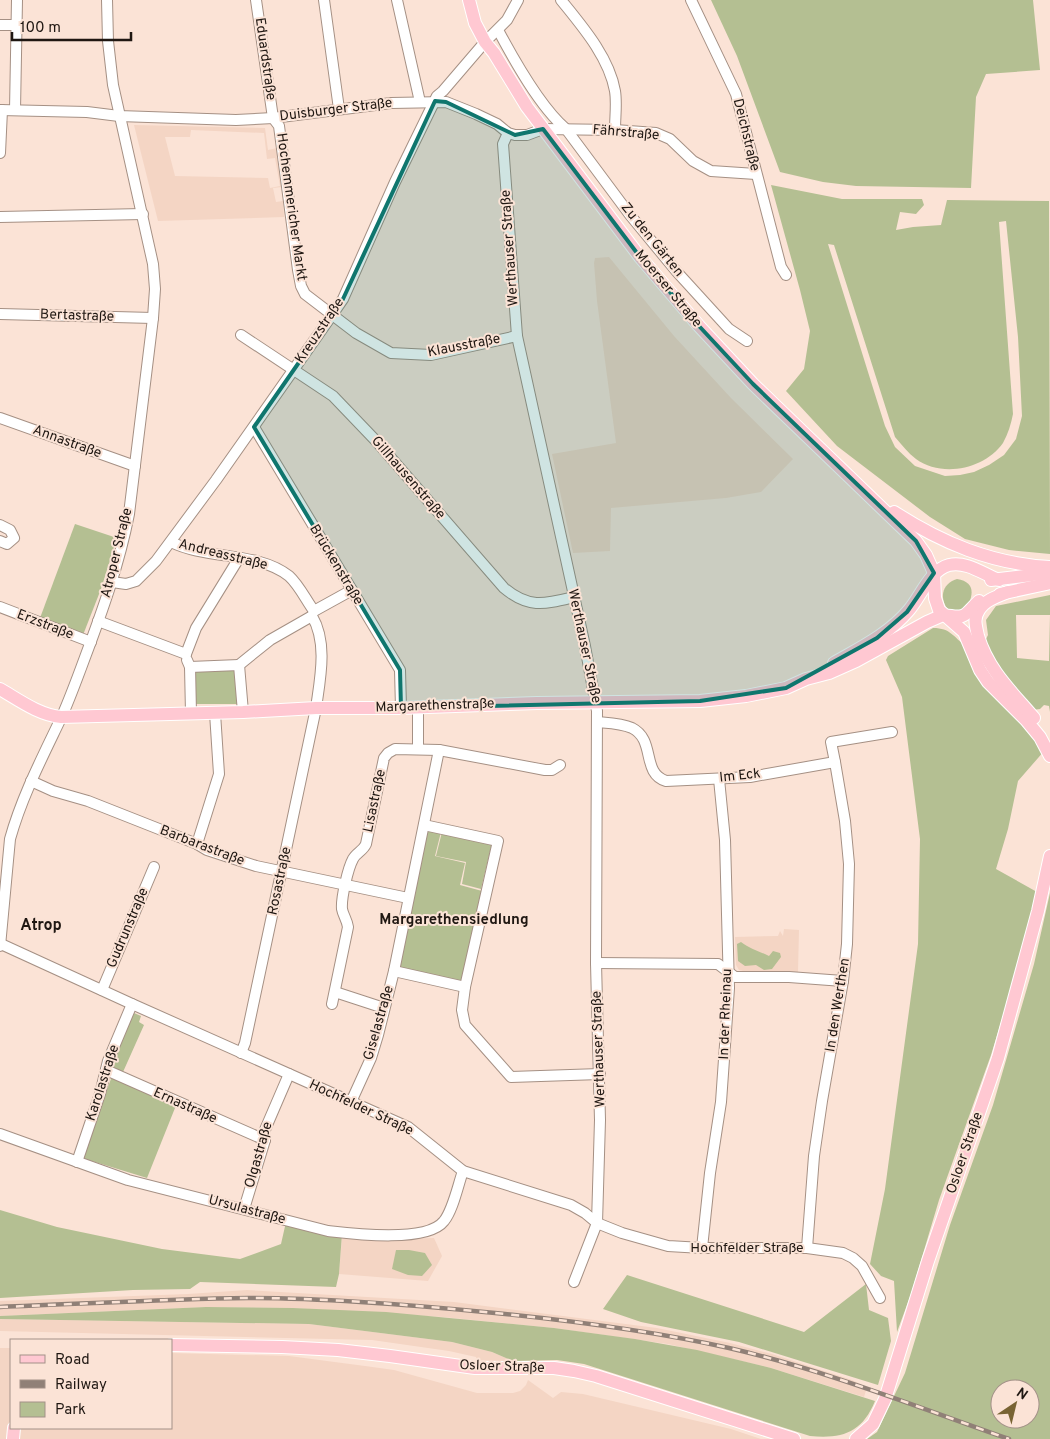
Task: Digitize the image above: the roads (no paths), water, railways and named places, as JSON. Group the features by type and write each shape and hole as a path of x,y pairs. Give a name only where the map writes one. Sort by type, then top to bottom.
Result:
{"main road":[{"name":"Moerser Straße","path":"470,0 491,36 494,53 527,107 640,257 752,384 916,542 926,555 934,573"},
{"name":"Moerser Straße","path":"873,499 938,538 963,549 995,559 1050,567"},
{"path":"999,580 966,565 950,564 934,573 937,605 943,616 959,626 964,632 980,670 988,682 1026,720 1040,737 1050,756"},
{"path":"935,589 941,579 947,574 956,572 966,573 986,580 1050,573"},
{"name":"Margarethenstraße","path":"0,689 49,716 61,717 316,708 418,708 596,702 700,701 746,696 786,688 806,679 877,638 916,602 934,573"},
{"path":"1050,583 1008,592 986,603 980,608 975,623 979,639 994,671 1047,732 1050,738"},
{"name":"Margarethenstraße","path":"806,679 829,673 856,661 927,622 943,616 956,618 964,616 987,596 1008,592"},
{"name":"Osloer Straße","path":"856,1439 873,1424 884,1399 928,1261 998,1058 1038,911 1050,856"},
{"name":"Osloer Straße","path":"172,1345 321,1349 390,1356 475,1368 505,1370 566,1369 596,1376 794,1439"}],"street":[{"path":"15,110 17,0"},
{"name":"Atroper Straße","path":"1,945 5,838 61,717 91,642 112,582 129,514 153,318 154,264 113,85 108,42 107,0"},
{"name":"Eduardstraße","path":"256,0 273,118"},
{"path":"324,0 339,108"},
{"path":"397,0 420,102"},
{"path":"491,36 507,20 518,0"},
{"path":"561,0 581,24 612,76 615,93 615,130"},
{"name":"Deichstraße","path":"691,0 736,94 781,267 786,275"},
{"path":"0,25 16,25"},
{"name":"Kreuzstraße","path":"112,582 126,584 136,581 148,572 294,370 343,299 395,182 437,96 491,36"},
{"name":"Moerser Straße","path":"491,36 515,61 554,119 566,129"},
{"name":"Duisburger Straße","path":"1,110 88,112 119,116 236,120 273,118 339,108 435,101 446,102 476,114 497,124 508,133"},
{"path":"0,153 1,110"},
{"name":"Hochemmericher Markt","path":"273,118 279,126 301,286 305,294 332,315"},
{"path":"508,133 527,135 543,128"},
{"name":"Fährstraße","path":"543,128 656,133 670,139 694,161 711,170 756,174"},
{"name":"Zu den Gärten","path":"566,129 630,215 677,272 729,330 747,341"},
{"name":"Werthauser Straße","path":"508,133 503,144 517,336 586,646 596,702 596,963 600,1074 597,1223 574,1282"},
{"path":"0,217 143,214"},
{"name":"Bertastraße","path":"0,314 153,318"},
{"name":"Klausstraße","path":"332,315 356,333 391,353 431,355 517,336"},
{"name":"Gillhausenstraße","path":"241,336 333,396 378,443 504,588 514,597 525,602 547,604 574,597"},
{"name":"Annastraße","path":"0,418 135,466"},
{"name":"Brückenstraße","path":"254,427 400,670 401,708"},
{"path":"0,525 10,530 14,538 7,544 0,541"},
{"name":"Andreasstraße","path":"171,542 183,548 271,566 290,578 313,613 319,633 321,677 316,708"},
{"path":"190,713 190,667 186,654 196,628 239,558"},
{"path":"190,667 239,665 270,640 352,590"},
{"name":"Erzstraße","path":"0,608 91,642"},
{"path":"98,621 186,654"},
{"path":"239,665 242,712"},
{"name":"Rosastraße","path":"241,1053 245,1043 283,871 316,708"},
{"path":"418,708 418,749"},
{"path":"196,844 219,774 215,712"},
{"name":"Im Eck","path":"597,722 624,725 634,729 642,736 652,770 658,778 666,781 750,777 835,762"},
{"path":"835,762 831,742 892,732"},
{"name":"Lisastraße","path":"332,1004 348,927 347,920 342,911 346,884 355,856 363,850 366,844 384,758 388,753 395,749 439,750 545,770 552,770 560,765"},
{"name":"Giselastraße","path":"351,1102 371,1058 394,971 439,750"},
{"name":"In den Werthen","path":"807,1248 817,1138 843,981 847,944 849,864 845,821 835,762"},
{"name":"In der Rheinau","path":"702,1248 726,1042 729,988 725,840 719,779"},
{"name":"Barbarastraße","path":"31,781 53,791 88,801 207,850 256,866 408,898"},
{"path":"424,826 498,841 465,987 462,1010 465,1025 511,1077 600,1074"},
{"name":"Gudrunstraße","path":"102,990 154,867"},
{"name":"Hochfelder Straße","path":"1,945 408,1128 463,1171 571,1205 586,1213 597,1223 622,1233 668,1246 702,1248 807,1248 842,1253 853,1258 862,1266 880,1298"},
{"path":"596,963 718,964 735,977 789,977 843,981"},
{"path":"394,971 465,987"},
{"path":"335,992 384,1008"},
{"name":"Karolastraße","path":"77,1162 100,1094 108,1061 132,1004"},
{"name":"Ernastraße","path":"106,1070 264,1140"},
{"name":"Olgastraße","path":"244,1209 264,1140 264,1132 289,1074"},
{"name":"Ursulastraße","path":"0,1134 128,1180 328,1231 358,1234 412,1235 431,1231 444,1222 463,1171"}],"railway":[{"path":"0,1307 186,1299 279,1298 402,1305 583,1323 671,1336 765,1357 870,1390 1009,1439"}],"district":[{"name":"Margarethensiedlung","path":"454,920"},
{"name":"Atrop","path":"41,926"}]}
